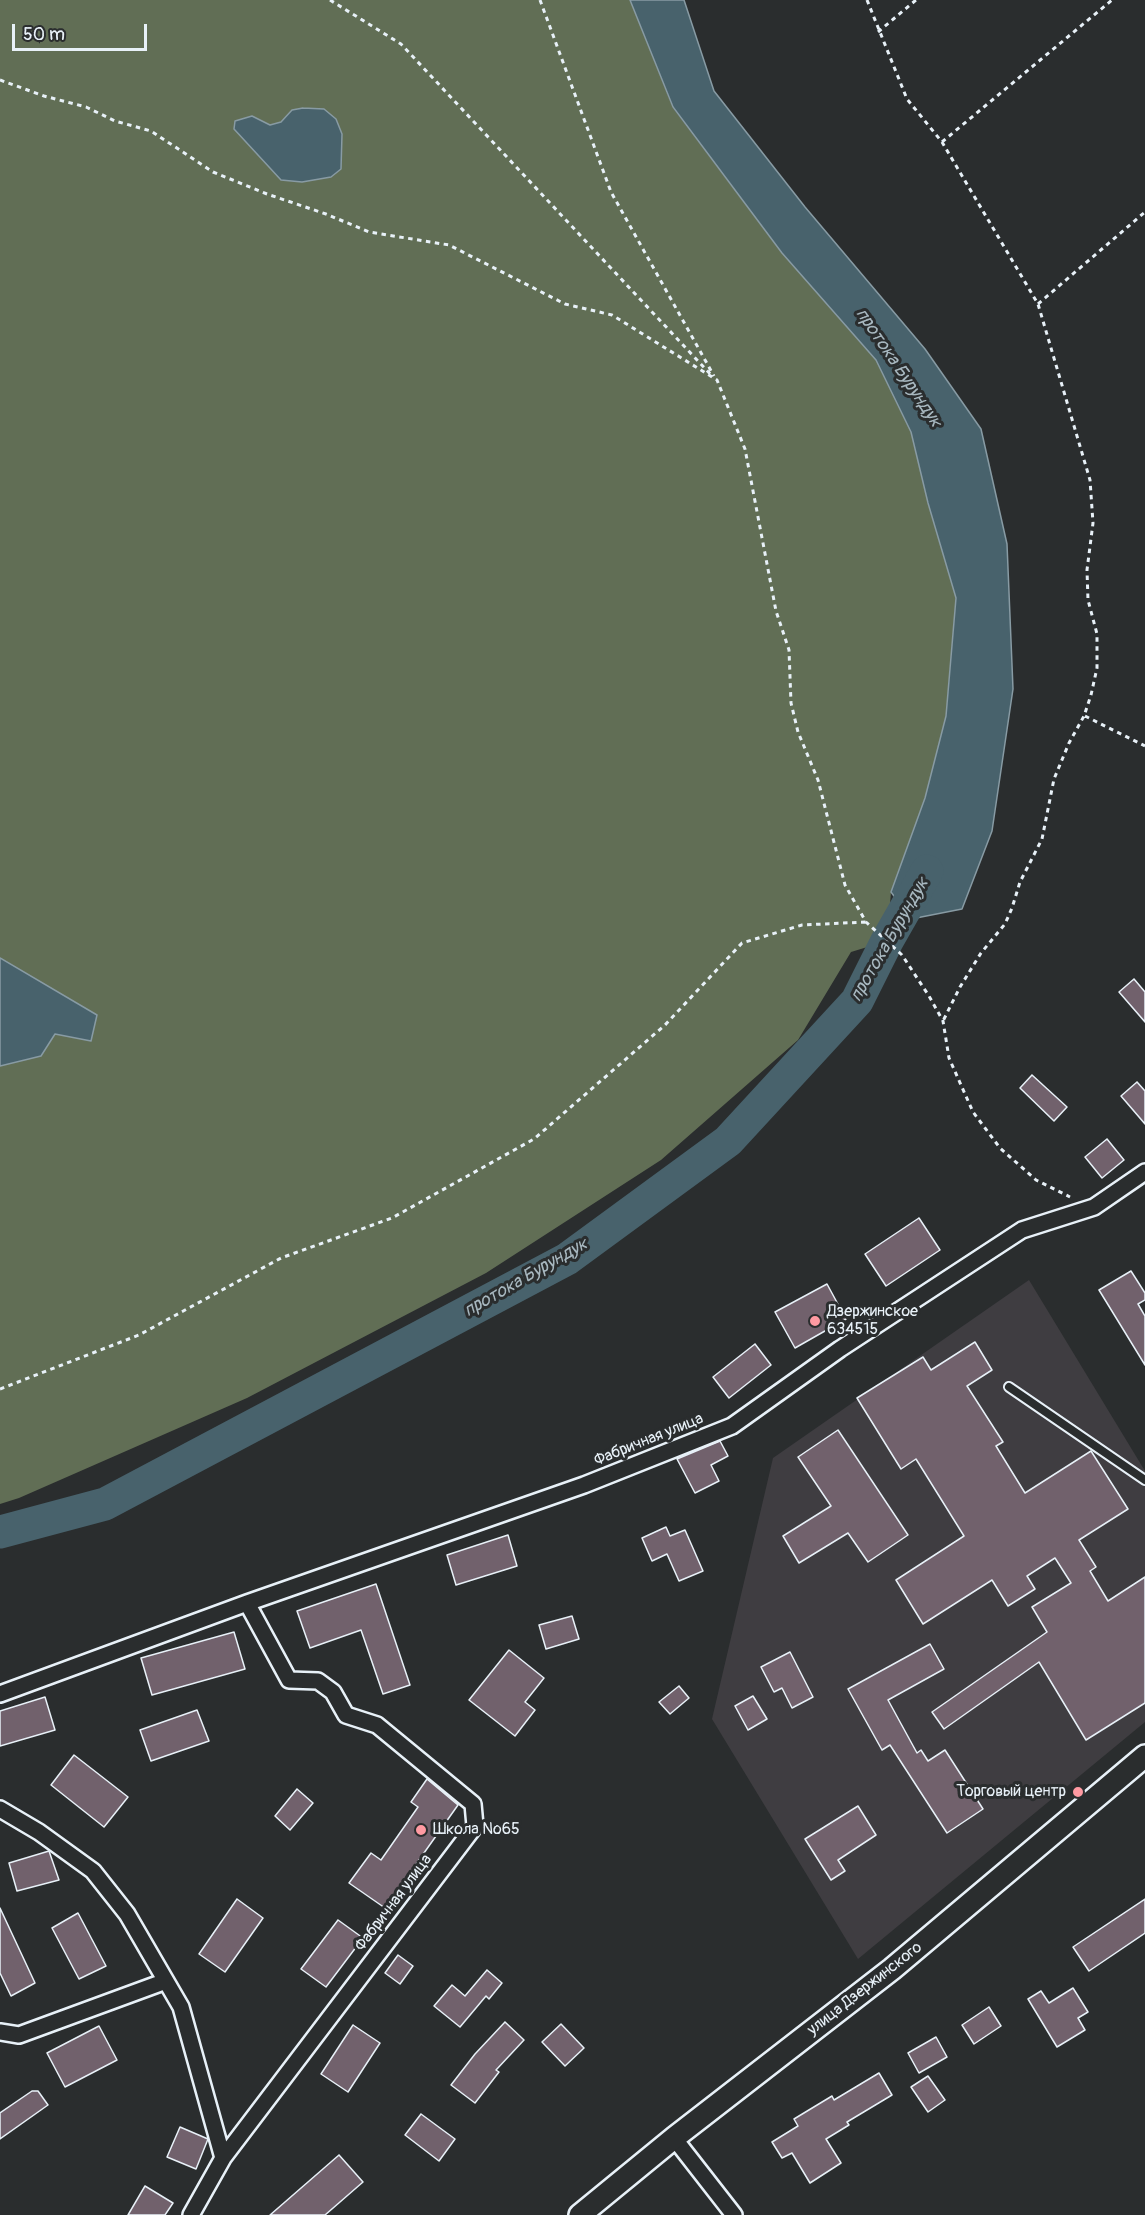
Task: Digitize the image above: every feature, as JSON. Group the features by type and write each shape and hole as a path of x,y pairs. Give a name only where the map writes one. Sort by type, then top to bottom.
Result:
{"street":[{"name":"Фабричная улица","path":"0,1694 248,1603 584,1485 732,1426 840,1349 1022,1230 1094,1207 1145,1173"},
{"name":"Фабричная улица","path":"191,2215 223,2158 475,1826 473,1804 377,1725 346,1715 333,1692 318,1682 289,1680 248,1603"},
{"name":"улица Дзержинского","path":"580,2215 674,2138 892,1969 1145,1756"},
{"path":"0,1809 39,1832 93,1871 127,1914 181,2007 223,2158"},
{"path":"0,2032 19,2035 166,1981"},
{"path":"674,2138 734,2215"}],"lane":[{"path":"1009,1387 1145,1480"}],"path":[{"path":"330,0 401,44 717,380"},
{"path":"540,0 611,192 717,380 746,449 776,611 789,650 791,703 798,732 818,780 845,885 866,922 902,955 943,1021 949,1059 973,1112 1000,1148 1036,1180 1094,1207"},
{"path":"867,0 907,99 942,142 1038,304 1090,480 1093,523 1087,570 1088,600 1097,634 1097,668 1091,695 1084,716 1069,743 1054,779 1042,839 1020,882 1005,924 981,953 943,1021"},
{"path":"878,32 916,0"},
{"path":"942,142 1112,0"},
{"path":"0,80 44,96 86,107 115,121 151,131 213,172 369,232 449,245 565,304 612,315 717,380"},
{"path":"1038,304 1145,212"},
{"path":"1084,716 1145,746"},
{"path":"0,1389 139,1335 281,1258 392,1218 534,1139 664,1025 742,943 802,925 866,922"}],"shaded area":[{"path":"1029,1280 1145,1471 1145,1722 858,1959 712,1719 773,1458"}],"green space":[{"path":"0,0 630,0 673,108 782,253 876,360 911,432 928,503 956,598 946,716 925,798 891,892 887,941 851,952 798,1040 661,1160 486,1273 247,1398 19,1498 0,1504"}],"water":[{"path":"630,0 684,0 714,91 805,207 925,349 981,429 1007,544 1013,689 992,831 962,909 911,919 891,892 925,798 946,716 956,598 928,503 911,432 876,360 782,253 673,107"},
{"path":"324,109 336,119 342,134 341,169 331,177 302,182 281,180 234,129 235,121 252,116 270,125 281,122 292,110"},
{"path":"0,958 97,1015 91,1041 55,1034 41,1056 0,1066"}],"building":[{"path":"1134,979 1145,992 1145,1022 1119,992"},
{"path":"1032,1075 1067,1107 1054,1121 1020,1088"},
{"path":"1137,1082 1145,1091 1145,1124 1121,1096"},
{"path":"1107,1139 1124,1160 1102,1178 1085,1157"},
{"path":"919,1218 940,1250 886,1286 865,1254"},
{"path":"1131,1271 1145,1293 1145,1300 1138,1304 1145,1316 1145,1365 1099,1290"},
{"path":"827,1284 846,1319 795,1348 775,1312"},
{"path":"975,1342 992,1370 967,1386 1003,1442 996,1446 1025,1493 1091,1451 1128,1509 1079,1540 1096,1567 1090,1571 1108,1601 1145,1577 1145,1703 1086,1740 1039,1662 944,1729 932,1712 1047,1632 1032,1607 1071,1583 1055,1558 1027,1576 1035,1589 1008,1606 992,1580 923,1624 896,1580 964,1536 916,1459 901,1469 857,1398 923,1357 931,1370"},
{"path":"755,1344 771,1365 729,1398 713,1377"},
{"path":"838,1430 908,1535 868,1562 848,1533 799,1563 783,1536 831,1506 798,1457"},
{"path":"720,1441 728,1456 711,1465 719,1481 695,1493 677,1459"},
{"path":"666,1527 670,1536 685,1530 703,1571 679,1581 667,1554 652,1561 642,1538"},
{"path":"508,1535 517,1566 456,1585 447,1555"},
{"path":"376,1584 410,1685 383,1694 361,1630 310,1648 297,1611"},
{"path":"572,1616 579,1639 546,1649 539,1625"},
{"path":"234,1632 245,1669 152,1695 141,1658"},
{"path":"930,1644 944,1669 888,1700 917,1753 921,1750 928,1761 945,1750 983,1809 947,1833 890,1745 882,1750 848,1689"},
{"path":"509,1650 544,1678 525,1702 535,1710 515,1736 469,1700"},
{"path":"790,1652 813,1697 792,1708 782,1688 774,1692 761,1667"},
{"path":"679,1686 689,1698 670,1714 659,1702"},
{"path":"753,1696 767,1719 748,1730 735,1706"},
{"path":"45,1697 55,1730 0,1746 0,1711"},
{"path":"197,1710 209,1741 151,1761 140,1730"},
{"path":"74,1755 128,1797 104,1827 51,1785"},
{"name":"Школа №65","path":"427,1779 458,1805 385,1908 349,1883 371,1853 381,1860 418,1807 411,1802"},
{"path":"297,1789 313,1803 290,1830 275,1816"},
{"path":"858,1806 876,1835 838,1860 845,1871 831,1880 805,1839"},
{"path":"49,1851 59,1880 17,1891 9,1863"},
{"path":"237,1899 263,1918 225,1972 199,1954"},
{"path":"1145,1899 1145,1933 1089,1971 1073,1947"},
{"path":"0,1908 35,1983 11,1996 0,1973"},
{"path":"78,1913 106,1966 79,1979 52,1928"},
{"path":"338,1920 363,1938 326,1987 301,1969"},
{"path":"398,1955 413,1966 400,1984 385,1973"},
{"path":"487,1970 502,1983 489,1999 486,1996 460,2027 434,2006 452,1985 465,1996"},
{"path":"1073,1988 1088,2012 1078,2018 1085,2030 1057,2047 1028,1999 1041,1991 1049,2003"},
{"path":"989,2007 1001,2026 974,2044 962,2025"},
{"path":"505,2022 524,2040 496,2070 499,2072 475,2103 451,2085 475,2054"},
{"path":"561,2024 584,2048 565,2066 542,2042"},
{"path":"353,2025 380,2043 348,2092 321,2074"},
{"path":"99,2026 117,2060 65,2087 47,2053"},
{"path":"936,2037 947,2057 919,2073 908,2053"},
{"path":"879,2073 892,2095 847,2122 849,2125 826,2139 841,2163 810,2183 792,2153 782,2158 772,2142 798,2126 794,2119 832,2096 834,2100"},
{"path":"928,2076 945,2100 928,2112 911,2087"},
{"path":"32,2091 38,2091 48,2105 0,2139 0,2113"},
{"path":"421,2114 455,2139 439,2161 405,2135"},
{"path":"180,2127 208,2139 196,2169 167,2157"},
{"path":"339,2155 363,2182 325,2215 270,2215"},
{"path":"145,2186 173,2203 165,2215 128,2215"}],"waterway":[{"name":"протока Бурундук","path":"0,1532 105,1504 567,1259 728,1141 857,1001 887,941 927,871"}],"place":[{"name":"Дзержинское 634515","path":"815,1321"},
{"name":"Торговый центр","path":"1078,1792"},
{"name":"Школа №65","path":"421,1830"}]}
